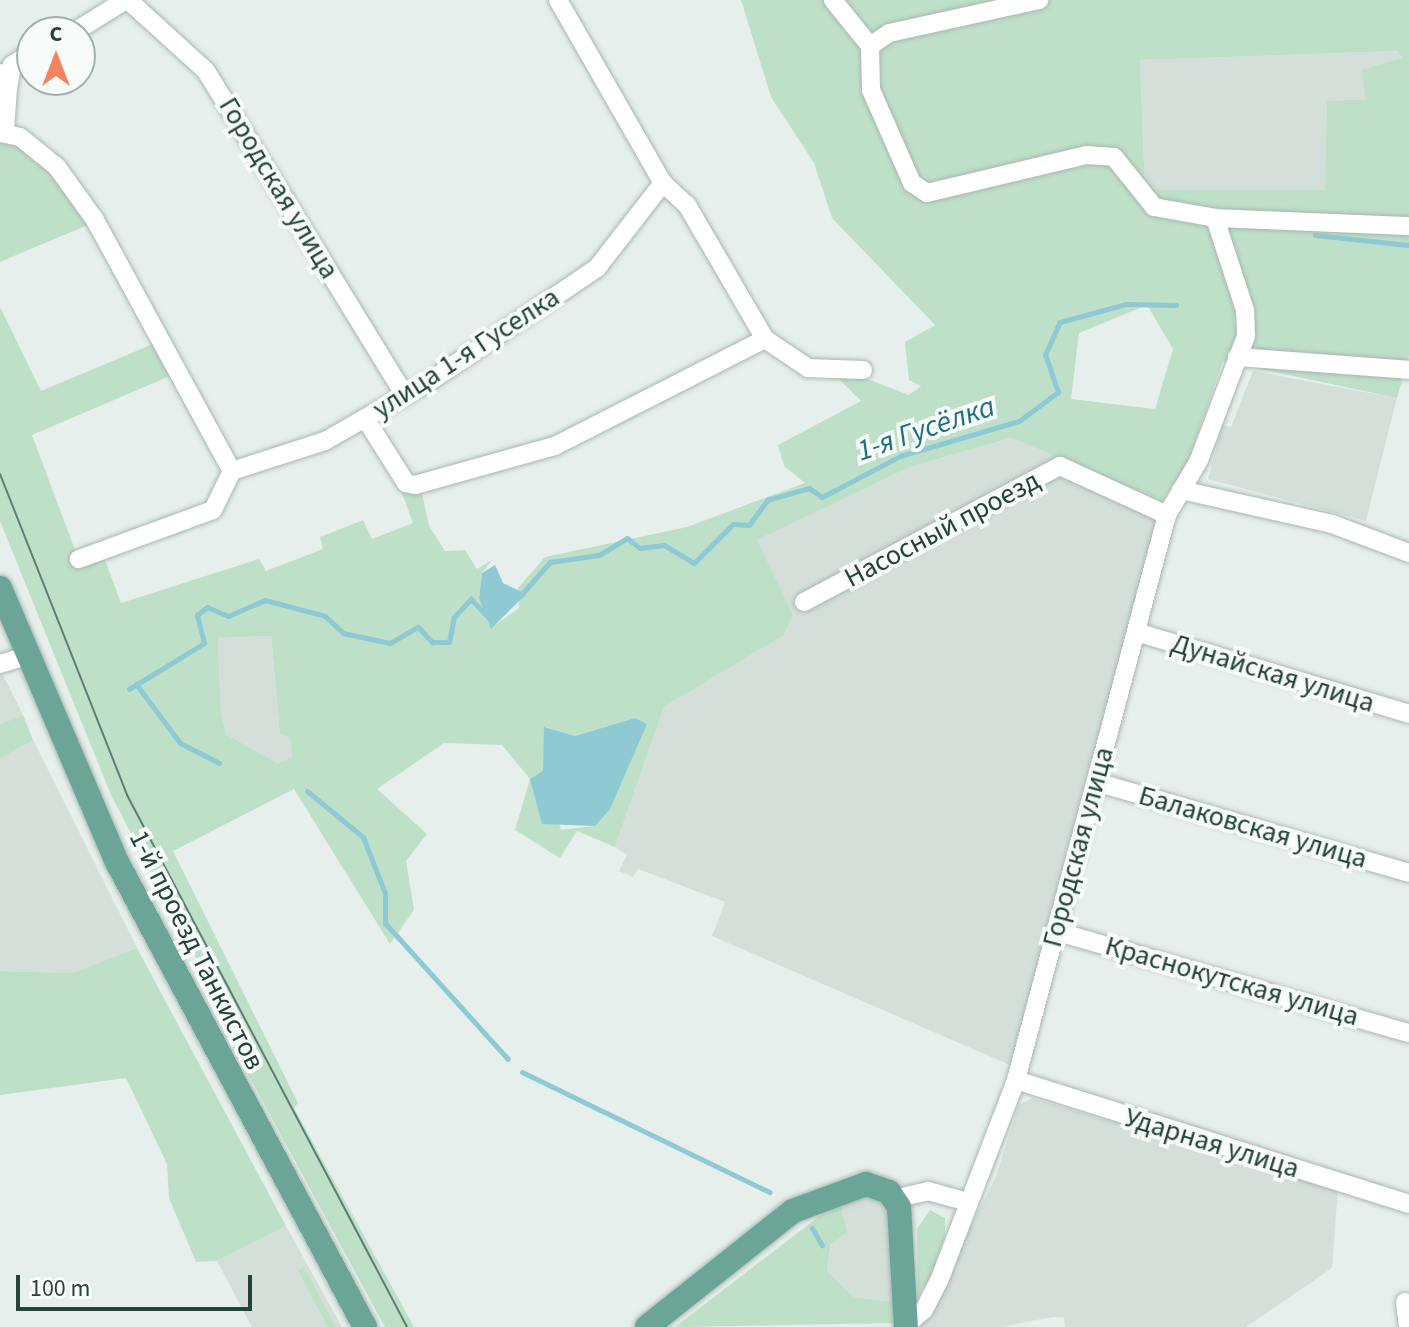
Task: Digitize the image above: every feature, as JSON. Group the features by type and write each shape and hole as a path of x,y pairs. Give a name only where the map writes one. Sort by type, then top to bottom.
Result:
{"main road":[{"name":"1-й проезд Танкистов","path":"0,590 118,864 365,1327"},
{"path":"647,1327 793,1211 866,1184 894,1199 906,1326"}],"street":[{"path":"96,19 127,0"},
{"name":"Городская улица","path":"127,0 206,71 405,396"},
{"path":"558,0 663,183 687,205 765,339 808,368 863,370"},
{"path":"833,0 870,46 871,90 888,134 912,183 927,193 1087,155 1114,157 1154,207 1192,208 1215,218 1409,226"},
{"path":"870,46 889,33 1039,0"},
{"path":"16,62 4,81 3,131 57,167 95,220 232,471 213,510 79,559"},
{"name":"улица 1-я Гуселка","path":"232,471 325,441 405,396 597,268 663,183"},
{"name":"Городская улица","path":"906,1326 924,1310 1016,1080 1167,515 1181,490 1237,357 1245,310 1215,218"},
{"path":"365,418 406,483 415,485 555,446 765,339"},
{"path":"1237,357 1409,370"},
{"name":"Насосный проезд","path":"804,602 1060,466 1167,515"},
{"path":"1181,490 1332,524 1409,553"},
{"name":"Дунайская улица","path":"1136,632 1409,714"},
{"path":"0,664 26,656"},
{"name":"Балаковская улица","path":"1096,782 1409,873"},
{"name":"Краснокутская улица","path":"1055,931 1409,1033"},
{"name":"Ударная улица","path":"1016,1080 1409,1204"},
{"path":"894,1199 928,1191 968,1202"},
{"path":"1405,1302 1408,1327"}],"shaded area":[{"path":"1397,51 1404,58 1365,99 1327,101 1326,190 1145,190 1140,60"},
{"path":"1253,371 1397,398 1366,521 1208,479 1222,425 1231,427"},
{"path":"1011,438 1162,500 1010,1065 712,936 725,902 638,869 633,877 619,871 627,855 615,847 664,707 784,635 793,615 756,540 910,467"},
{"path":"271,636 280,735 290,736 292,758 277,763 226,734 221,713 218,638"},
{"path":"0,669 23,715 0,724"},
{"path":"33,740 137,948 72,973 0,971 0,759"},
{"path":"1032,1098 1338,1188 1332,1268 1246,1327 1065,1327 1064,1317 1052,1317 1001,1327 918,1327 995,1179 1019,1105"},
{"path":"861,1196 883,1201 891,1214 893,1302 854,1297 827,1271 839,1201"},
{"path":"286,1226 342,1327 252,1327 217,1261"}],"green space":[{"path":"741,0 1409,0 1409,355 1397,398 1223,361 1186,468 1162,500 1011,438 910,467 757,540 793,615 784,635 664,707 615,847 577,831 560,858 515,830 530,779 502,745 444,743 377,789 427,834 406,861 414,910 390,944 294,789 173,851 298,1103 294,1108 414,1327 385,1327 224,1030 230,1023 111,795 0,521 0,307 41,391 153,344 170,376 32,435 75,550 105,560 121,603 259,559 266,571 323,549 320,537 363,520 372,539 413,523 399,485 421,489 429,526 445,551 465,550 477,569 492,560 482,573 479,597 491,628 519,608 518,588 545,557 687,527 805,483 784,466 778,445 861,401 837,377 854,374 909,395 921,386 909,380 905,342 935,325 832,218 814,163 771,97","holes":["1397,51 1403,58 1362,70 1365,99 1327,101 1325,190 1145,190 1140,60","1147,305 1173,349 1155,409 1071,399 1079,333","271,636 280,735 290,737 292,758 277,763 226,734 221,713 218,638","635,718 646,724 595,826 561,830 543,771 545,727 575,736"]},
{"path":"0,139 20,140 53,170 90,224 0,262"},
{"path":"23,715 33,740 0,759 0,724"},
{"path":"137,948 286,1226 217,1261 196,1262 169,1198 167,1164 126,1078 0,1095 0,971 72,973"},
{"path":"839,1201 847,1232 831,1244 827,1271 854,1297 893,1302 895,1323 675,1327"},
{"path":"930,1210 945,1218 945,1235 935,1272 918,1295 917,1229"},
{"path":"304,1267 336,1327 328,1327 298,1270"}],"water":[{"path":"495,565 503,583 526,594 491,629 479,598 482,573"},
{"path":"635,718 647,724 610,809 595,826 542,824 530,779 543,771 544,727 575,736"}],"waterway":[{"name":"1-я Гусёлка","path":"1315,235 1409,245"},
{"name":"1-я Гусёлка","path":"520,596 550,562 599,555 627,538 640,548 664,545 694,563 733,524 749,525 767,500 809,488 822,497 900,456 1019,421 1058,392 1045,355 1060,322 1126,304 1176,305"},
{"name":"1-я Гусёлка","path":"129,689 204,643 197,615 207,607 228,616 265,600 325,616 343,633 390,643 418,627 432,642 449,642 454,617 471,599 487,616"},
{"path":"136,684 180,743 219,763"},
{"path":"307,791 363,837 385,893 385,923 508,1059"},
{"path":"522,1072 769,1192"},
{"path":"812,1228 822,1245"}],"tram line":[{"path":"0,474 127,795 407,1327"}]}
